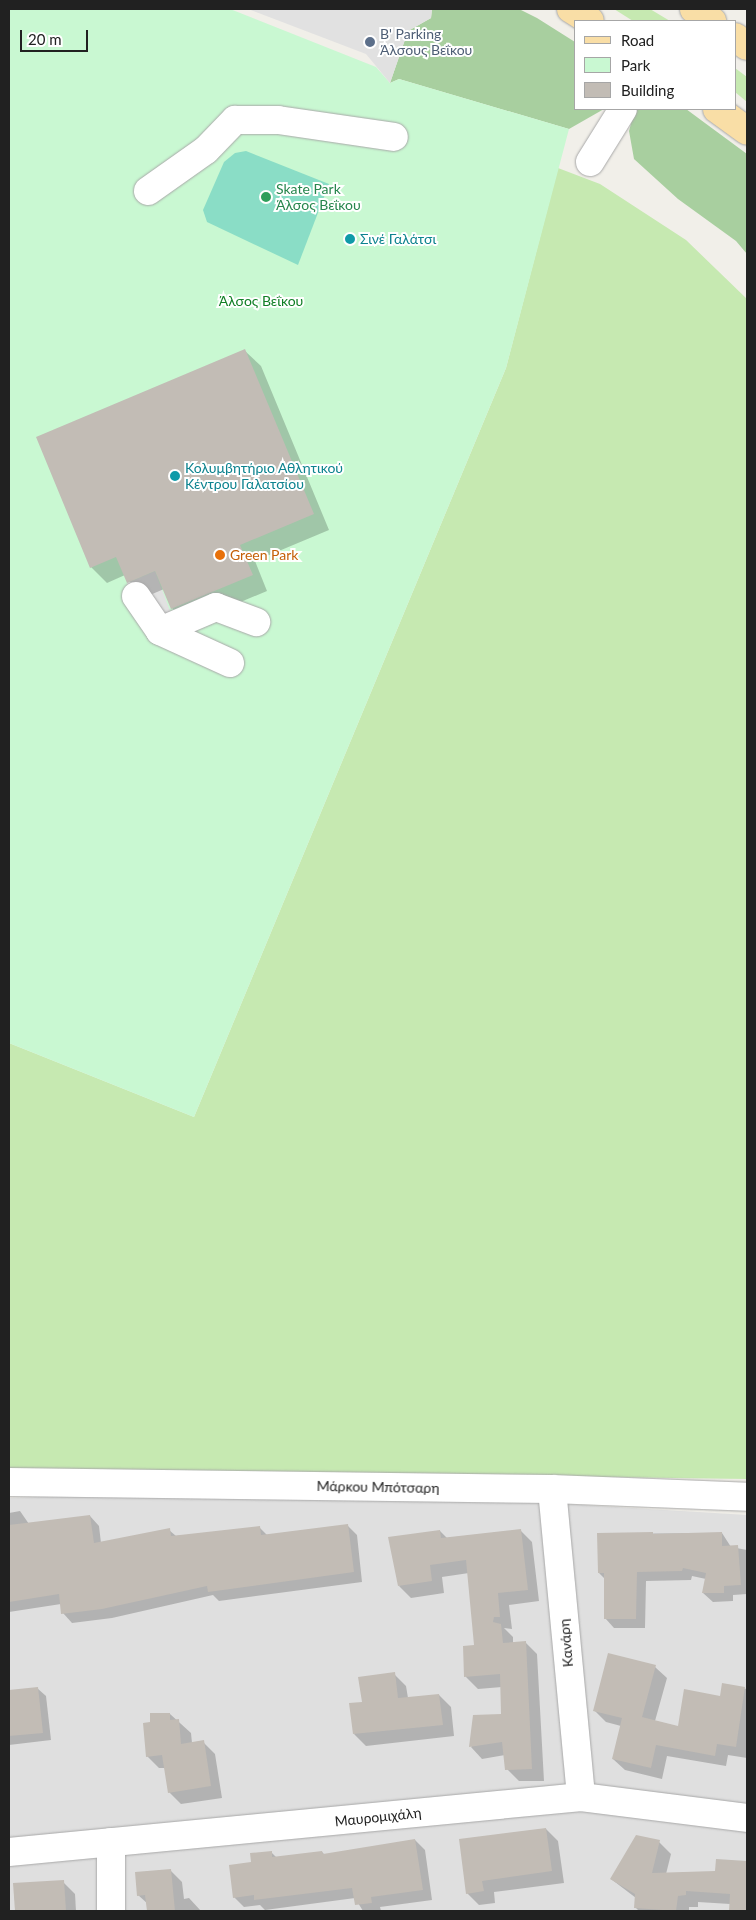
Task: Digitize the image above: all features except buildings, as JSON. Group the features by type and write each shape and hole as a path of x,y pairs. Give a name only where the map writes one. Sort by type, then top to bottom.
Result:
{"main road":[{"path":"571,9 588,20"},
{"path":"736,38 747,46"},
{"path":"718,110 747,131"}],"street":[{"path":"590,162 622,110"},
{"path":"148,191 206,150 235,120 278,120 394,137"},
{"path":"136,596 160,632 230,663"},
{"path":"160,632 216,607 256,622"},
{"name":"Μάρκου Μπότσαρη","path":"9,1482 552,1489 747,1496"},
{"name":"Κανάρη","path":"552,1489 580,1797"},
{"name":"Μαυρομιχάλη","path":"9,1852 580,1797 747,1818"},
{"path":"111,1842 111,1911"}],"shaded area":[{"name":"Β' Parking Άλσους Βεΐκου","path":"248,9 432,9 431,18 408,31 390,83 366,54"},
{"path":"155,571 177,629 150,641 127,583"},
{"path":"299,1488 747,1515 747,1911 9,1911 9,1498"}],"green space":[{"name":"Άλσος Βεΐκου","path":"9,9 230,9 376,67 390,83 399,79 569,129 506,368 194,1117 9,1043"},
{"path":"432,9 519,9 537,18 574,41 574,110 602,110 569,129 399,79 390,83 408,31 431,18"},
{"path":"614,9 650,9 668,20 631,20"},
{"path":"736,69 747,77 747,102 736,93"},
{"path":"635,110 687,110 747,154 747,254 736,241 678,199 634,159 629,131"},
{"name":"Skate Park Άλσος Βεΐκου","path":"246,151 329,184 298,265 207,222 203,210 224,162 235,153"},
{"path":"558,168 600,184 686,240 747,299 747,1479 9,1469 9,1043 194,1117 506,368"}],"place":[{"name":"Β' Parking Άλσους Βεΐκου","path":"370,42"},
{"name":"Skate Park Άλσος Βεΐκου","path":"266,197"},
{"name":"Σινέ Γαλάτσι","path":"350,239"},
{"name":"Κολυμβητήριο Αθλητικού Κέντρου Γαλατσίου","path":"175,476"},
{"name":"Green Park","path":"220,555"}]}
